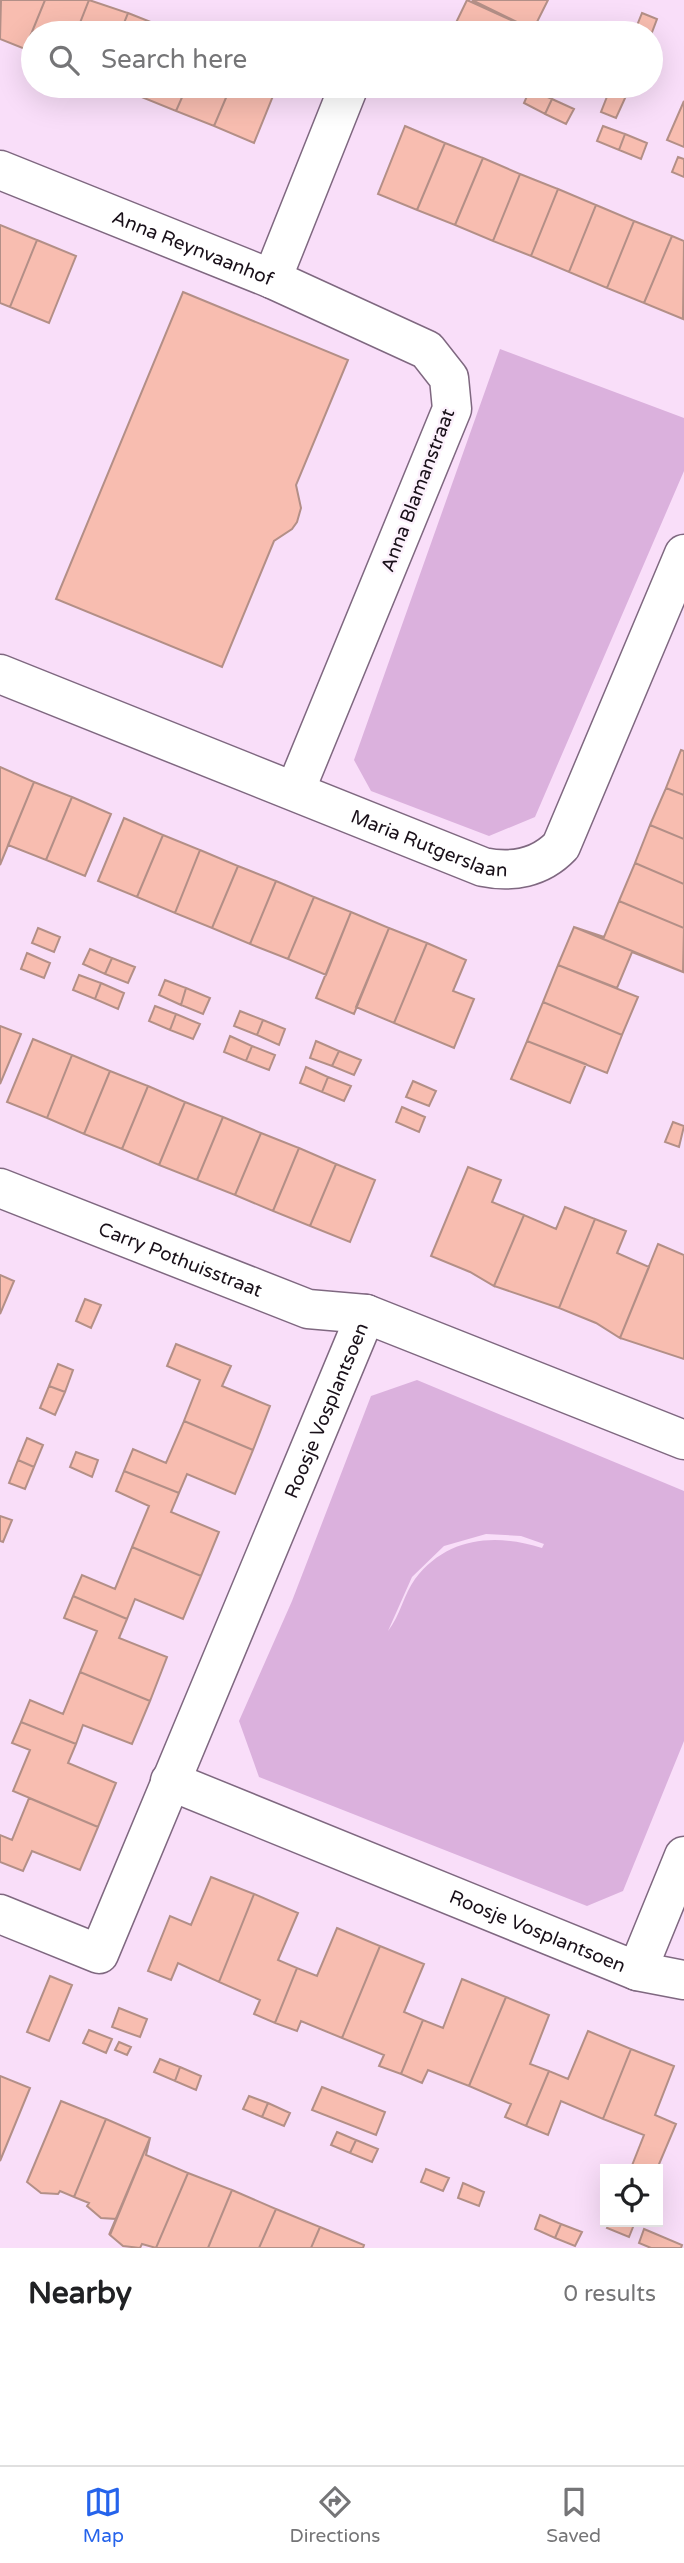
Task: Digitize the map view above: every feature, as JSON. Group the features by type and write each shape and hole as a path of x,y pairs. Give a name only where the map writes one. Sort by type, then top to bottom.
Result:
{"street":[{"name":"Anna Reynvaanhof","path":"0,170 272,279 344,98"},
{"name":"Anna Blamanstraat","path":"272,279 427,350 449,378 452,408 295,791"},
{"name":"Maria Rutgerslaan","path":"0,674 483,867 506,872 548,859 561,846 684,554"},
{"name":"Carry Pothuisstraat","path":"0,1188 308,1309 366,1314"},
{"name":"Roosje Vosplantsoen","path":"0,1914 99,1954 366,1314 684,1440"},
{"name":"Roosje Vosplantsoen","path":"170,1781 637,1971 684,1856"},
{"path":"637,1971 684,1980"}],"shaded area":[{"path":"500,349 684,418 684,471 535,817 489,836 371,791 354,760"},
{"path":"417,1380 684,1491 684,1741 623,1891 587,1906 259,1777 239,1721 292,1601 371,1396","holes":["486,1534 521,1536 544,1544 542,1548 524,1543 490,1540 473,1542 442,1554 415,1579 388,1631 412,1577 444,1546"]}],"building":[{"path":"1,0 45,0 36,21 21,21 21,47 0,39"},
{"path":"45,0 89,0 81,21 36,21"},
{"path":"89,0 128,13 125,21 81,21"},
{"path":"467,0 513,21 457,21"},
{"path":"472,0 548,0 538,21 515,21"},
{"path":"128,13 148,21 125,21"},
{"path":"642,13 657,19 656,21 639,21"},
{"path":"144,98 182,98 176,111"},
{"path":"182,98 226,98 214,126 176,111"},
{"path":"226,98 272,98 254,143 214,126"},
{"path":"526,98 552,99 545,114 524,103"},
{"path":"606,98 625,98 616,118 601,112"},
{"path":"552,99 574,109 566,124 545,114"},
{"path":"684,101 684,147 667,140"},
{"path":"405,126 445,143 417,210 378,194"},
{"path":"603,126 625,134 619,150 597,141"},
{"path":"625,134 647,143 641,159 619,150"},
{"path":"445,143 483,158 455,225 417,210"},
{"path":"678,157 684,159 684,177 672,172"},
{"path":"483,158 520,174 493,241 455,225"},
{"path":"520,174 558,189 531,256 493,241"},
{"path":"558,189 596,205 569,272 531,256"},
{"path":"596,205 634,221 607,288 569,272"},
{"path":"634,221 672,236 644,303 607,288"},
{"path":"0,225 37,240 10,307 0,303"},
{"path":"672,236 684,241 683,319 644,303"},
{"path":"37,240 76,256 49,323 10,307"},
{"path":"183,292 348,360 296,485 301,508 297,522 292,529 274,541 222,667 56,599"},
{"path":"681,750 684,751 684,795 666,788"},
{"path":"0,767 34,782 0,865"},
{"path":"34,782 72,797 46,860 8,845"},
{"path":"666,788 684,795 684,839 650,825"},
{"path":"72,797 111,814 85,876 46,860"},
{"path":"124,818 163,835 137,897 98,881"},
{"path":"650,825 684,839 684,884 635,863"},
{"path":"163,835 200,850 175,913 137,897"},
{"path":"200,850 238,866 212,928 175,913"},
{"path":"635,863 684,884 684,928 619,901"},
{"path":"238,866 276,881 250,944 212,928"},
{"path":"276,881 314,897 288,959 250,944"},
{"path":"314,897 351,912 326,975 288,959"},
{"path":"619,901 684,928 683,972 574,927 604,937"},
{"path":"351,912 389,928 354,1014 316,998"},
{"path":"574,927 683,972 632,952 617,988 558,965"},
{"path":"38,928 60,937 54,952 32,943"},
{"path":"389,928 427,943 394,1023 356,1007"},
{"path":"427,943 466,960 453,991 474,999 454,1048 394,1023"},
{"path":"90,949 112,958 105,974 83,964"},
{"path":"27,953 50,963 44,978 21,969"},
{"path":"112,958 135,967 128,983 105,974"},
{"path":"558,965 638,997 622,1035 543,1002"},
{"path":"79,975 101,983 95,999 73,990"},
{"path":"165,980 186,988 181,1005 159,995"},
{"path":"101,983 124,993 118,1009 95,999"},
{"path":"186,988 210,998 203,1014 181,1005"},
{"path":"543,1002 622,1035 607,1073 527,1041"},
{"path":"155,1006 176,1014 170,1030 149,1021"},
{"path":"240,1011 263,1020 257,1035 234,1026"},
{"path":"176,1014 200,1024 193,1039 170,1030"},
{"path":"263,1020 285,1029 279,1045 257,1035"},
{"path":"0,1026 21,1034 0,1084"},
{"path":"230,1036 252,1046 246,1061 224,1052"},
{"path":"33,1039 72,1055 47,1118 7,1102"},
{"path":"316,1041 339,1051 332,1066 310,1058"},
{"path":"527,1041 586,1064 570,1103 511,1079"},
{"path":"252,1046 275,1055 269,1070 246,1061"},
{"path":"339,1051 361,1060 354,1075 332,1066"},
{"path":"72,1055 110,1071 84,1134 47,1118"},
{"path":"306,1067 328,1077 322,1092 300,1083"},
{"path":"110,1071 148,1086 122,1149 84,1134"},
{"path":"328,1077 351,1086 344,1101 322,1092"},
{"path":"413,1081 436,1091 429,1106 406,1097"},
{"path":"148,1086 185,1102 159,1165 122,1149"},
{"path":"185,1102 223,1117 197,1180 159,1165"},
{"path":"402,1107 425,1117 419,1132 396,1122"},
{"path":"223,1117 261,1133 235,1195 197,1180"},
{"path":"673,1122 684,1126 679,1147 665,1142"},
{"path":"261,1133 299,1148 273,1211 235,1195"},
{"path":"299,1148 336,1164 310,1226 273,1211"},
{"path":"336,1164 375,1180 350,1242 310,1226"},
{"path":"468,1167 501,1180 492,1202 524,1215 494,1286 470,1272 431,1256"},
{"path":"565,1207 595,1219 559,1308 494,1286 524,1215 556,1229"},
{"path":"595,1219 626,1231 617,1253 649,1267 620,1338 596,1323 559,1308"},
{"path":"658,1244 684,1255 684,1359 620,1338"},
{"path":"0,1275 14,1281 0,1314"},
{"path":"85,1299 101,1305 91,1328 76,1321"},
{"path":"176,1344 231,1366 222,1386 270,1406 253,1450 184,1421 200,1380 167,1366"},
{"path":"58,1364 73,1370 65,1392 49,1386"},
{"path":"49,1386 65,1392 55,1415 40,1408"},
{"path":"184,1421 253,1450 235,1494 187,1474 179,1493 124,1471 133,1449 166,1463"},
{"path":"27,1438 43,1445 34,1467 18,1460"},
{"path":"76,1452 98,1460 92,1477 70,1467"},
{"path":"18,1460 34,1467 25,1489 9,1483"},
{"path":"124,1471 179,1493 171,1512 219,1532 201,1576 132,1547 149,1506 116,1491"},
{"path":"0,1516 12,1520 3,1542 0,1541"},
{"path":"132,1547 201,1576 183,1619 135,1599 127,1619 73,1596 82,1575 115,1589"},
{"path":"73,1596 127,1619 119,1638 167,1657 150,1701 80,1672 97,1631 64,1618"},
{"path":"80,1672 150,1701 132,1744 83,1725 76,1744 21,1722 30,1700 63,1714"},
{"path":"21,1722 76,1744 68,1763 116,1783 98,1827 13,1791 30,1750 12,1743"},
{"path":"29,1798 98,1827 80,1870 32,1851 23,1871 0,1862 0,1835 12,1840"},
{"path":"211,1877 254,1894 219,1982 178,1963 171,1980 148,1971 170,1916 191,1925"},
{"path":"254,1894 298,1913 278,1960 297,1968 275,2023 254,2014 260,2000 219,1982"},
{"path":"337,1928 380,1946 342,2038 301,2021 297,2031 275,2023 297,1968 317,1976"},
{"path":"380,1946 424,1964 404,2012 423,2020 401,2074 379,2066 384,2055 342,2038"},
{"path":"50,1976 72,1985 49,2041 27,2032"},
{"path":"462,1979 506,1997 469,2086 428,2070 422,2083 401,2074 423,2020 443,2028"},
{"path":"506,1997 549,2015 530,2064 549,2071 526,2126 505,2117 511,2104 469,2086"},
{"path":"119,2008 147,2019 140,2037 112,2027"},
{"path":"89,2030 112,2039 106,2053 83,2043"},
{"path":"588,2031 631,2049 603,2119 561,2101 548,2135 526,2126 549,2071 568,2079"},
{"path":"119,2042 131,2047 127,2055 115,2050"},
{"path":"631,2049 674,2066 655,2115 676,2124 659,2164 633,2164 644,2135 603,2119"},
{"path":"160,2059 180,2067 175,2081 154,2072"},
{"path":"180,2067 201,2076 196,2090 175,2081"},
{"path":"0,2076 30,2088 0,2161"},
{"path":"322,2087 385,2112 376,2135 312,2110"},
{"path":"249,2096 268,2103 262,2117 243,2109"},
{"path":"61,2101 106,2119 74,2197 60,2191 58,2194 41,2193 27,2182"},
{"path":"268,2103 290,2113 284,2126 262,2117"},
{"path":"106,2119 150,2138 116,2219 101,2218 87,2206 89,2203 74,2197"},
{"path":"337,2132 356,2140 350,2153 331,2145"},
{"path":"150,2138 146,2155 188,2173 156,2248 142,2244 140,2248 123,2246 110,2235"},
{"path":"356,2140 378,2149 372,2162 350,2153"},
{"path":"426,2169 449,2178 443,2191 421,2182"},
{"path":"188,2173 232,2190 208,2248 156,2248"},
{"path":"463,2183 484,2192 479,2206 458,2198"},
{"path":"232,2190 276,2209 259,2248 208,2248"},
{"path":"276,2209 320,2227 311,2248 259,2248"},
{"path":"540,2215 561,2224 555,2238 535,2229"},
{"path":"561,2224 582,2232 575,2246 555,2238"},
{"path":"320,2227 364,2245 363,2248 311,2248"},
{"path":"608,2227 633,2227 629,2237"},
{"path":"644,2229 682,2245 681,2248 651,2248 639,2243"}]}
